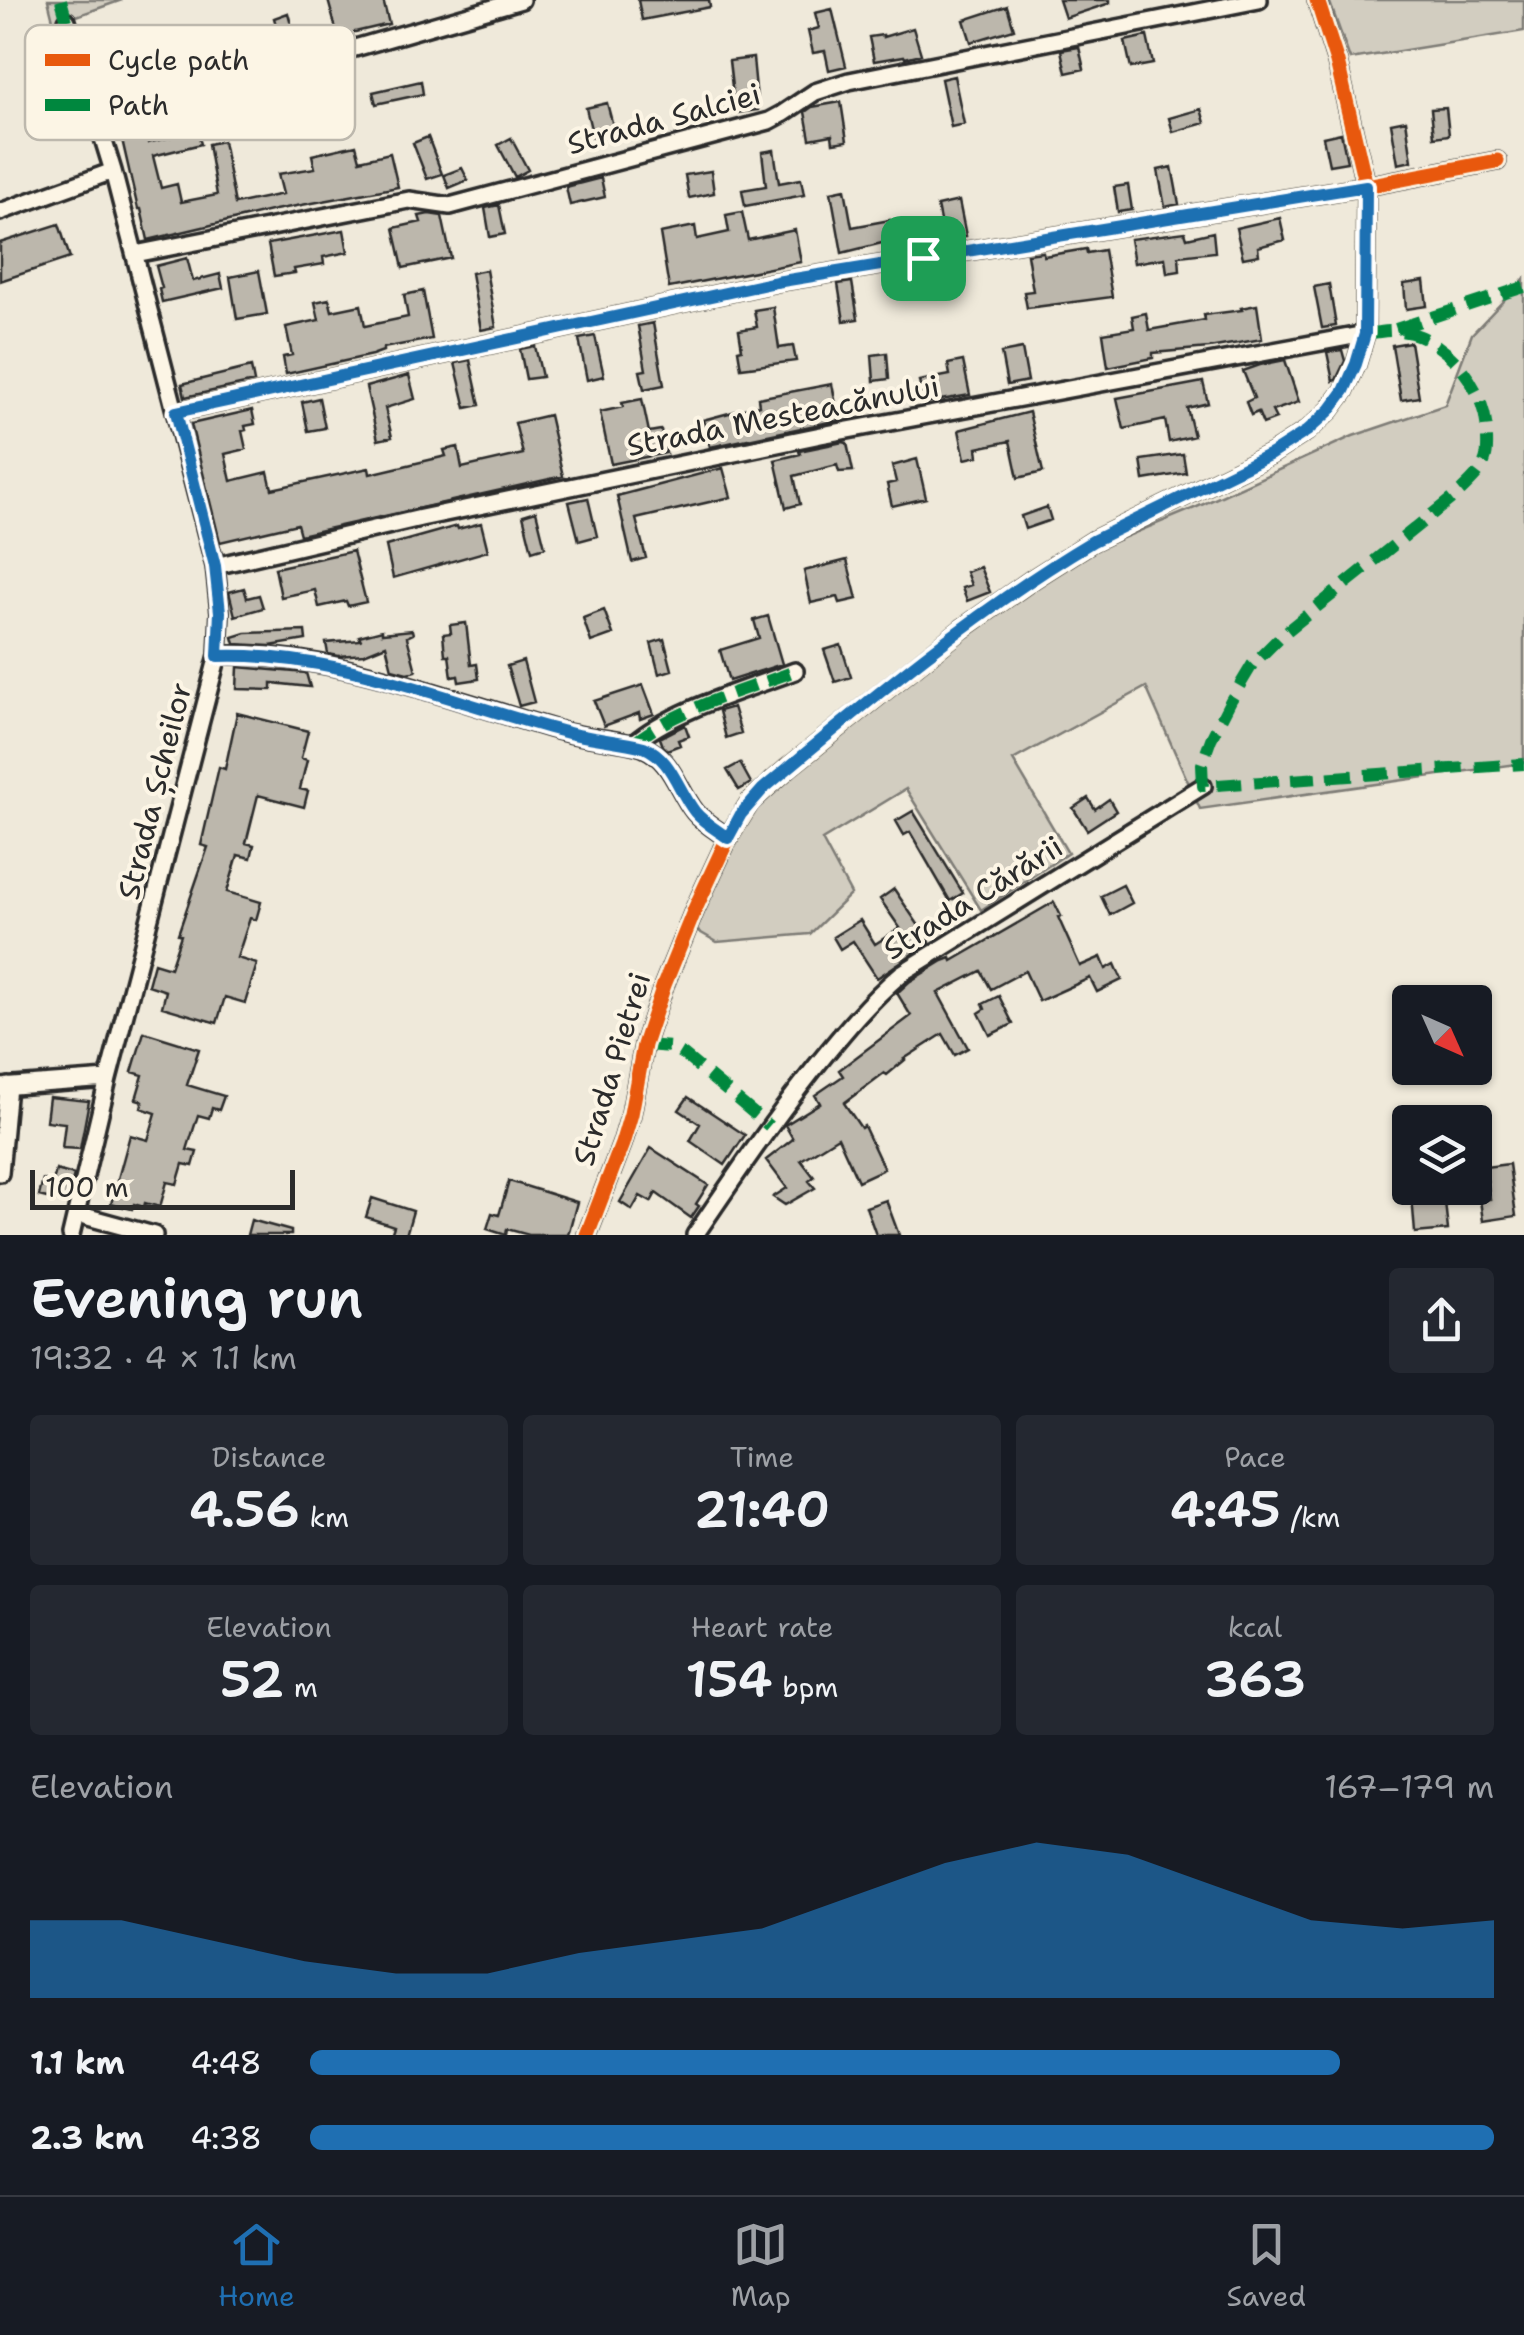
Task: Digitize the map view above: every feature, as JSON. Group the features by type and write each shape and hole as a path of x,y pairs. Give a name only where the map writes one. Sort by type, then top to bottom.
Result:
{"street":[{"path":"355,47 521,0"},
{"name":"Strada Salciei","path":"135,254 409,200 450,206 768,121 815,92 849,80 1259,0"},
{"name":"Strada Pietrei","path":"587,1235 622,1144 653,1015 728,838 741,814 763,789 962,629 1065,558 1271,454 1307,431 1344,391 1365,334 1366,186 1341,75 1317,0"},
{"name":"Strada Șcheilor","path":"67,21 68,25"},
{"name":"Strada Șcheilor","path":"71,1235 218,656 220,612 215,566 104,140"},
{"path":"176,412 776,282 1497,161"},
{"path":"0,212 114,171"},
{"name":"Strada Mesteacănului","path":"215,566 421,518 821,435 1365,334"},
{"path":"218,656 255,654 336,666 560,731 653,751 672,771 692,809 728,838"},
{"path":"633,744 650,729 672,718 795,672"},
{"name":"Strada Cărării","path":"695,1235 769,1126 878,992 902,973 1203,786"},
{"path":"0,1173 4,1087 108,1079"},
{"path":"76,1214 154,1235"}],"shaded area":[{"path":"48,0 122,0 54,24"},
{"path":"1329,0 1524,0 1524,31 1350,59"},
{"path":"1524,279 1524,763 1200,809 1146,687 1013,760 1068,853 981,910 906,789 822,840 851,894 810,934 717,942 696,930 736,838 760,799 960,640 1084,554 1353,436 1445,405 1472,334"}],"building":[{"path":"328,0 383,0 389,24 355,32 355,25 335,25"},
{"path":"638,0 709,0 710,7 642,20"},
{"path":"1059,0 1110,0 1110,3 1065,18"},
{"path":"1007,6 1014,29 971,42 964,20"},
{"path":"832,9 846,66 829,70 825,51 813,53 808,31 819,28 815,13"},
{"path":"288,13 291,25 276,25 274,18"},
{"path":"913,28 921,54 874,61 869,37"},
{"path":"1147,36 1153,64 1131,68 1125,41"},
{"path":"1079,47 1084,69 1066,73 1061,50"},
{"path":"753,58 758,110 735,113 729,61"},
{"path":"954,76 964,124 951,127 941,79"},
{"path":"421,81 423,94 376,104 373,92"},
{"path":"841,102 847,141 833,143 832,135 810,139 805,112"},
{"path":"607,103 616,137 594,142 586,108"},
{"path":"1446,108 1449,135 1434,137 1431,109"},
{"path":"1201,109 1205,123 1173,132 1169,118"},
{"path":"1406,120 1412,161 1398,164 1391,123"},
{"path":"1341,133 1347,162 1329,165 1323,137"},
{"path":"428,137 442,174 427,179 413,143"},
{"path":"511,138 528,170 515,177 498,145"},
{"path":"122,140 200,140 201,144 153,156 161,188 177,184 181,202 217,195 208,144 223,141 235,204 283,194 278,174 315,168 312,155 356,145 360,160 390,153 398,187 275,210 148,240"},
{"path":"774,150 779,183 801,179 804,195 745,206 742,190 766,186 762,152"},
{"path":"1172,167 1179,204 1165,207 1158,170"},
{"path":"462,168 468,180 449,188 444,175"},
{"path":"711,171 714,193 689,198 685,175"},
{"path":"601,178 605,197 570,205 566,187"},
{"path":"1128,185 1132,210 1118,212 1114,187"},
{"path":"845,189 852,227 890,220 894,240 842,253 831,192"},
{"path":"959,201 966,236 944,241 937,206"},
{"path":"499,205 505,234 490,237 485,208"},
{"path":"742,212 748,240 795,230 801,262 669,288 660,233 695,226 697,239 729,232 726,215"},
{"path":"419,216 442,216 451,258 403,268 394,228 421,222"},
{"path":"1280,218 1285,240 1258,247 1259,255 1243,258 1236,228"},
{"path":"59,224 70,258 0,281 0,243"},
{"path":"344,230 348,252 323,257 324,264 274,276 268,244"},
{"path":"1185,232 1187,238 1213,232 1215,252 1179,256 1180,271 1167,273 1165,258 1134,263 1130,239"},
{"path":"1086,249 1087,253 1104,250 1112,297 1027,308 1024,292 1033,291 1027,254 1043,252 1044,256"},
{"path":"187,258 193,281 220,274 223,288 162,302 156,266"},
{"path":"486,270 496,327 481,330 471,273"},
{"path":"920,270 925,295 908,298 903,273"},
{"path":"259,271 267,314 237,319 230,277"},
{"path":"1424,281 1427,306 1406,309 1404,284"},
{"path":"852,282 858,319 844,321 838,284"},
{"path":"1329,284 1336,326 1322,328 1314,287"},
{"path":"423,291 432,339 286,374 283,357 292,355 286,327 319,320 315,302 329,299 332,311 361,305 365,326 408,317 404,295"},
{"path":"1257,305 1262,339 1153,353 1153,358 1108,367 1103,333 1134,328 1132,316 1146,313 1149,330"},
{"path":"773,307 779,348 793,346 796,361 741,368 739,330 757,327 754,310"},
{"path":"653,323 664,385 644,389 640,371 646,370 638,326"},
{"path":"595,336 604,376 587,380 579,339"},
{"path":"1410,342 1419,397 1401,400 1392,345"},
{"path":"535,346 542,377 526,379 520,349"},
{"path":"1022,349 1028,381 1007,385 1001,353"},
{"path":"1342,350 1345,361 1333,381 1327,352"},
{"path":"887,353 889,379 874,381 872,355"},
{"path":"470,360 480,405 466,408 455,363"},
{"path":"1285,360 1299,402 1272,411 1276,419 1263,424 1258,412 1251,415 1246,402 1254,398 1243,371"},
{"path":"963,361 970,395 923,403 919,381 950,375 948,364"},
{"path":"251,367 254,382 185,397 182,384"},
{"path":"409,375 415,399 385,408 392,437 378,440 366,387"},
{"path":"1203,382 1208,403 1187,408 1194,436 1169,442 1165,420 1124,429 1117,398"},
{"path":"832,384 839,420 710,447 703,420 759,405 758,398"},
{"path":"319,398 325,428 308,431 302,402"},
{"path":"642,399 649,432 661,430 666,453 611,464 600,412"},
{"path":"252,410 255,424 242,431 246,449 225,454 231,481 268,472 272,489 369,468 370,474 446,456 444,450 458,447 462,468 523,454 515,423 549,415 563,476 300,535 297,524 220,542 191,424"},
{"path":"1029,412 1043,472 1018,478 1010,441 977,448 978,456 965,459 959,430"},
{"path":"847,443 853,471 839,472 837,465 794,476 800,504 786,508 775,460"},
{"path":"1183,454 1186,473 1144,480 1141,460"},
{"path":"917,459 926,498 892,506 887,484 896,482 892,466"},
{"path":"723,468 731,497 636,519 646,558 632,562 617,496"},
{"path":"588,498 597,536 579,541 569,502"},
{"path":"1047,507 1051,520 1025,529 1021,516"},
{"path":"536,511 545,547 532,551 523,515"},
{"path":"481,523 488,551 393,578 386,546"},
{"path":"353,551 366,602 348,606 346,601 319,607 315,590 281,597 275,568"},
{"path":"847,560 857,599 840,603 838,597 811,603 804,571"},
{"path":"980,567 990,592 967,601 962,588 971,585 966,572"},
{"path":"244,588 247,598 259,595 263,608 235,616 229,592"},
{"path":"604,610 613,634 591,642 583,618"},
{"path":"768,616 782,664 729,681 720,650 759,638 754,620"},
{"path":"466,623 471,665 477,664 479,679 459,682 458,676 452,677 443,634 451,633 450,625"},
{"path":"382,630 412,630 413,634 407,637 416,671 392,669 386,645 364,654 328,654 326,643 361,640 359,636"},
{"path":"305,631 306,640 270,646 235,644 233,637 246,633"},
{"path":"664,639 672,670 659,674 651,643"},
{"path":"841,645 851,677 835,682 824,650"},
{"path":"523,661 534,702 519,706 507,666"},
{"path":"238,667 306,673 310,687 272,683 272,690 237,689"},
{"path":"643,685 654,714 640,719 639,713 604,726 594,701"},
{"path":"733,707 741,733 726,738 719,711"},
{"path":"237,713 308,731 301,758 307,760 300,789 308,791 304,807 258,795 246,843 254,845 251,858 238,855 227,892 261,902 256,920 250,918 237,958 257,964 245,1003 225,997 217,1023 162,1007 166,991 148,985 154,963 170,968 181,935 178,934 208,847 201,845 219,767 225,769"},
{"path":"685,725 689,736 667,750 660,738"},
{"path":"740,763 751,783 739,790 727,770"},
{"path":"1088,798 1095,809 1109,799 1116,811 1087,830 1073,808"},
{"path":"913,811 963,893 950,901 910,832 904,835 896,821"},
{"path":"1123,885 1132,903 1110,915 1101,896"},
{"path":"894,889 930,942 877,978 853,941 840,949 833,937 860,920 875,944 900,928 880,899"},
{"path":"1054,902 1080,966 1101,957 1106,969 1115,964 1122,980 1097,992 1090,978 1039,1001 1025,971 991,989 981,971 938,993 968,1048 955,1055 943,1034 844,1103 861,1128 864,1126 884,1169 858,1181 838,1137 801,1160 814,1177 809,1181 815,1188 785,1205 773,1197 787,1188 766,1160 793,1139 785,1125 820,1103 815,1095 843,1076 839,1070 911,1016 897,993 943,961 952,961"},
{"path":"999,996 1013,1024 990,1035 979,1013 985,1009 983,1004"},
{"path":"144,1032 199,1049 187,1085 224,1096 219,1110 212,1108 209,1118 198,1115 187,1150 197,1152 193,1166 183,1164 177,1184 167,1182 160,1207 145,1203 144,1207 134,1204 132,1209 111,1204 130,1135 148,1140 156,1113 141,1108 143,1101 136,1099 143,1075 132,1072"},
{"path":"49,1097 89,1101 80,1149 62,1148 65,1123 46,1121"},
{"path":"688,1097 745,1135 725,1165 690,1141 700,1124 679,1110"},
{"path":"651,1148 708,1185 691,1218 656,1193 651,1202 640,1196 632,1210 620,1202"},
{"path":"1509,1164 1516,1216 1483,1221 1481,1205 1492,1205 1492,1166"},
{"path":"56,1170 74,1175 67,1203 39,1196 43,1180 53,1182"},
{"path":"509,1181 577,1202 568,1235 529,1235 507,1229 506,1235 487,1229 492,1213 499,1215"},
{"path":"372,1198 413,1211 406,1235 391,1235 394,1226 366,1217"},
{"path":"886,1200 899,1235 876,1235 866,1207"},
{"path":"1413,1205 1445,1205 1448,1230 1415,1233"},
{"path":"251,1220 291,1231 291,1235 247,1235"}],"marked path":[{"path":"61,0 67,21"},
{"path":"1396,329 1524,287"},
{"path":"1365,334 1413,333 1434,343 1458,364 1482,406 1487,437 1485,460 1461,491 1282,635 1252,665 1211,739 1202,764 1203,786 1524,764"},
{"path":"633,744 688,711 795,671"},
{"path":"644,1045 671,1047 684,1055 769,1126"}],"cycle path":[{"path":"587,1235 622,1144 644,1045 664,985 728,838 750,802 962,629 1033,579 1093,541 1271,454 1307,431 1344,391 1365,334 1366,186 1337,62 1317,0"},
{"path":"176,412 776,282 1497,161"}],"route":[{"path":"1366,186 1365,334 1344,391 1330,410 1307,431 1271,454 1093,541 962,629 763,789 741,814 728,838 700,818 672,771 644,747 560,731 336,666 255,654 218,656 220,612 215,566 176,412 776,282 923,258 1366,186"}]}
